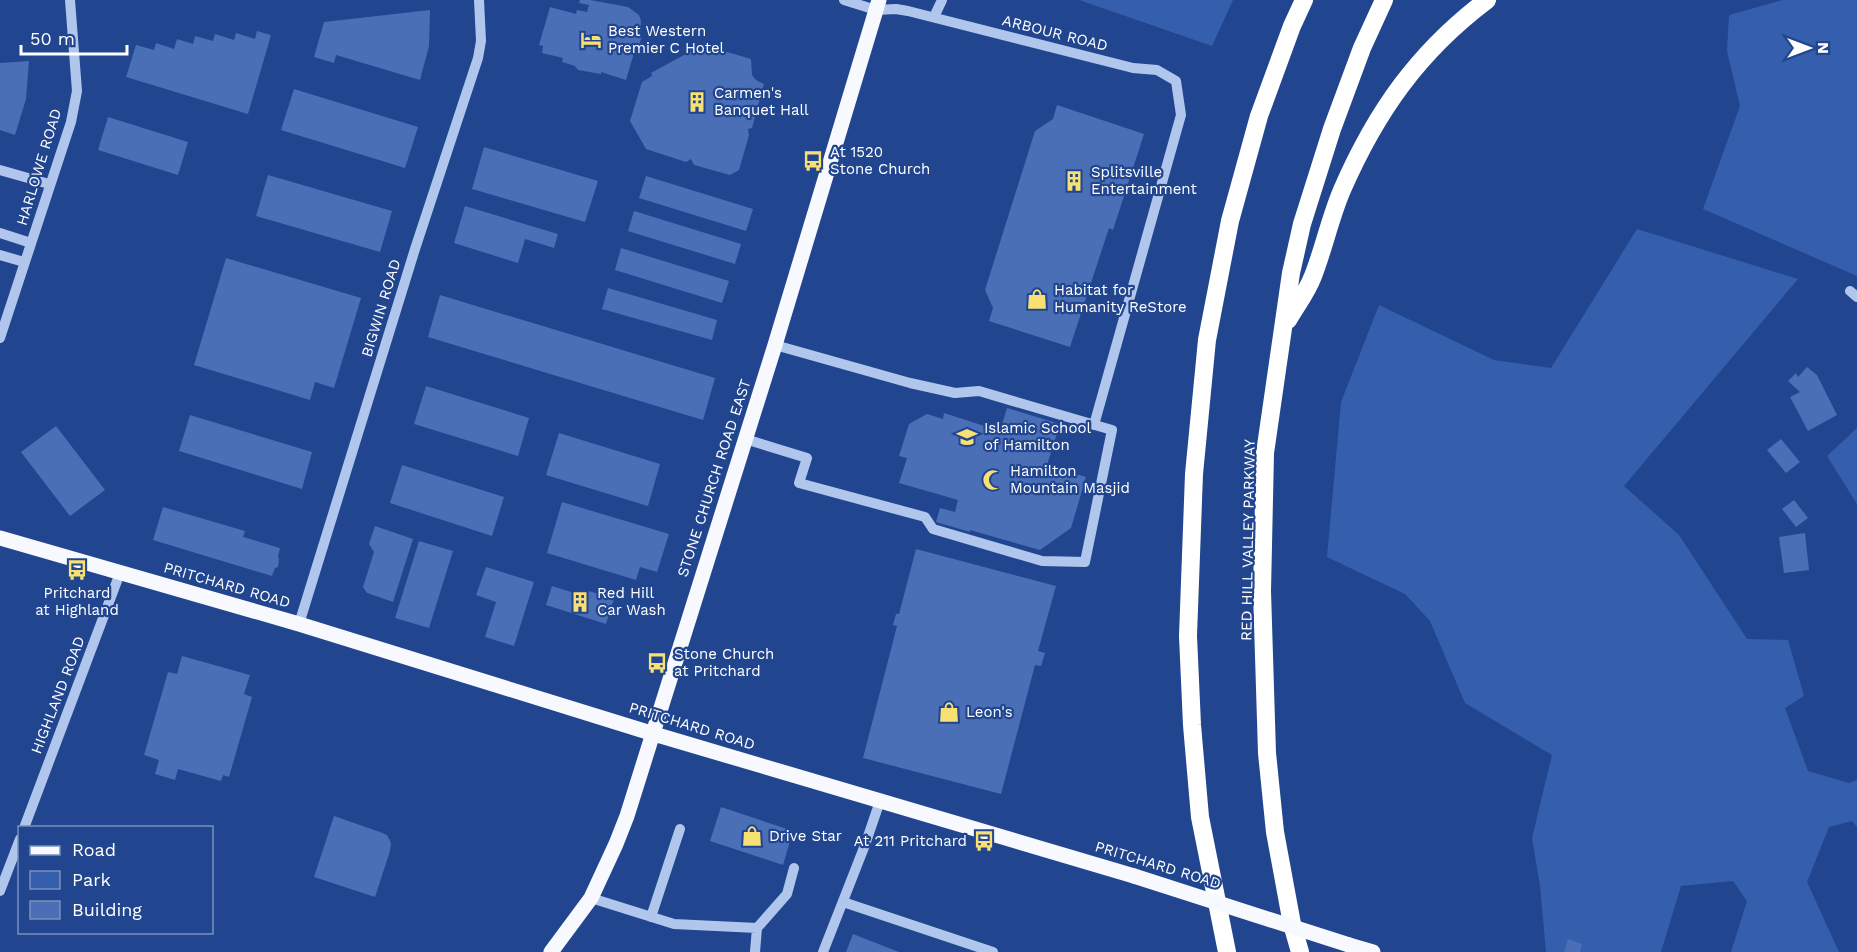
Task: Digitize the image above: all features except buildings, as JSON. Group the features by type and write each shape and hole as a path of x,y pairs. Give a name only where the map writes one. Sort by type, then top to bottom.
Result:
{"highway":[{"path":"1227,952 1200,817 1192,725 1188,636 1194,474 1207,340 1230,221 1259,116 1304,0"},
{"name":"RED HILL VALLEY PARKWAY","path":"1300,952 1292,924 1275,832 1267,753 1262,591 1265,453 1291,273 1302,224 1332,129 1362,48 1384,0"},
{"path":"1282,329 1312,278 1342,192 1365,142 1388,102 1414,67 1438,42 1464,17 1487,0"}],"main road":[{"name":"STONE CHURCH ROAD EAST","path":"550,952 591,898 616,844 654,734 878,5"},
{"name":"PRITCHARD ROAD","path":"0,538 298,624 654,734 1134,876 1373,952"}],"street":[{"name":"HARLOWE ROAD","path":"0,338 3,321 71,122 77,91 70,0"},
{"name":"BIGWIN ROAD","path":"298,624 415,249 478,58 481,41 479,0"},
{"name":"ARBOUR ROAD","path":"844,0 934,17 1133,68 1156,70 1176,81 1181,115 1094,425"},
{"path":"934,17 942,0"},
{"path":"0,170 49,184"},
{"path":"0,233 31,243"},
{"path":"0,255 24,262"},
{"path":"745,439 807,458 800,483 926,517 933,529 1042,561 1085,562 1112,430 979,391 955,393 909,383 775,345"},
{"name":"HIGHLAND ROAD","path":"25,826 120,573"},
{"path":"823,952 865,845 879,801"},
{"path":"651,917 680,829"},
{"path":"0,891 18,844"},
{"path":"755,952 757,928 787,894 794,868"},
{"path":"591,898 674,924 757,928"},
{"path":"843,902 993,952"}],"green space":[{"path":"1079,0 1233,0 1212,46"},
{"path":"1783,0 1857,0 1857,276 1703,209 1740,106 1727,51 1729,15"},
{"path":"1637,229 1798,279 1624,486 1679,535 1747,639 1788,640 1804,696 1785,708 1808,771 1849,783 1857,780 1857,827 1852,821 1829,827 1807,882 1839,952 1731,952 1747,901 1733,881 1681,886 1661,952 1546,952 1540,886 1532,838 1552,755 1465,703 1430,621 1405,594 1327,557 1341,402 1379,305 1494,360 1551,368"},
{"path":"1857,428 1857,504 1827,456"}],"place":[{"name":"Best Western Premier C Hotel","path":"591,40"},
{"name":"Carmen's Banquet Hall","path":"697,102"},
{"name":"At 1520 Stone Church","path":"813,161"},
{"name":"Splitsville Entertainment","path":"1074,181"},
{"name":"Habitat for Humanity ReStore","path":"1037,299"},
{"name":"Islamic School of Hamilton","path":"967,437"},
{"name":"Hamilton Mountain Masjid","path":"993,480"},
{"name":"Pritchard at Highland","path":"77,570"},
{"name":"Red Hill Car Wash","path":"580,602"},
{"name":"Stone Church at Pritchard","path":"657,663"},
{"name":"Leon's","path":"949,712"},
{"name":"Drive Star","path":"752,836"},
{"name":"At 211 Pritchard","path":"984,841"}]}
